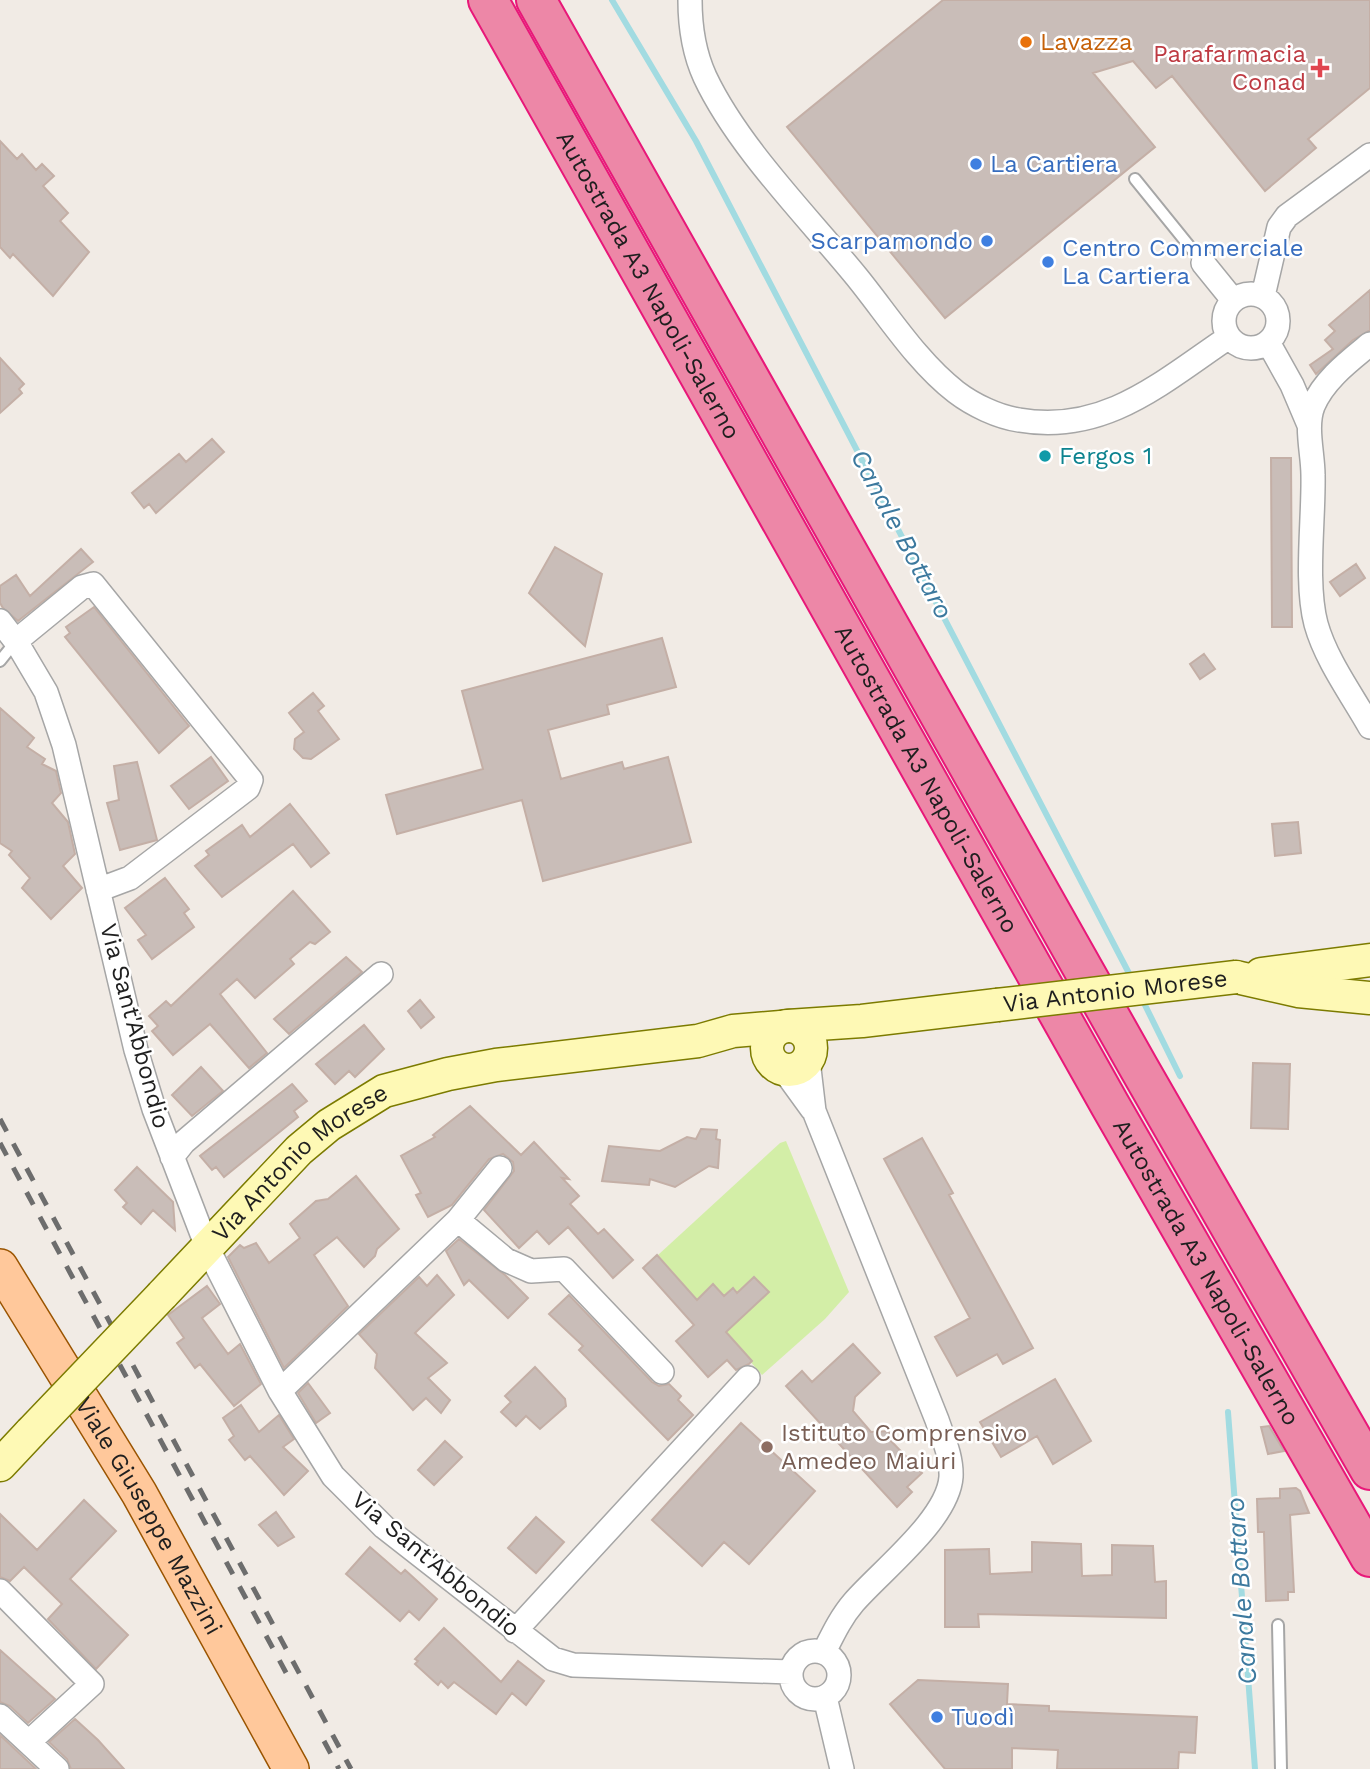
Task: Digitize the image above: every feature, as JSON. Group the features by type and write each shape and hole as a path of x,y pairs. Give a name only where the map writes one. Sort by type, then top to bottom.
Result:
{"highway":[{"name":"Autostrada A3 Napoli-Salerno","path":"488,0 1110,1105 1370,1557"},
{"name":"Autostrada A3 Napoli-Salerno","path":"536,0 1146,1080 1370,1470"}],"main road":[{"name":"Viale Giuseppe Mazzini","path":"0,1267 139,1493 291,1769"}],"street":[{"path":"691,0 697,57 727,115 928,364 957,393 988,411 1017,420 1058,423 1093,418 1128,405 1229,337"},
{"path":"1263,296 1279,226 1287,216 1370,155"},
{"path":"1203,263 1233,300"},
{"path":"1245,294 1263,296 1270,302 1278,318 1274,336 1268,342 1252,348 1235,343 1229,337 1224,320 1233,300 1245,294"},
{"path":"1268,342 1292,384 1309,425"},
{"path":"1370,344 1333,376 1313,407 1309,425 1313,473 1312,590 1315,623 1325,648 1370,727"},
{"path":"16,641 82,587 93,584 251,780 248,788 130,878 98,890"},
{"name":"Via Sant'Abbondio","path":"0,621 16,641 46,692 64,745 136,1050 172,1157 207,1247 280,1391 333,1476 384,1527 553,1659 573,1665 790,1672"},
{"name":"Via Antonio Morese","path":"0,1465 299,1150 329,1125 384,1091 496,1065 698,1041 733,1031 862,1021 1370,960"},
{"path":"172,1157 184,1142 381,974"},
{"path":"1236,977 1298,990 1370,998"},
{"name":"Via Antonio Morese","path":"698,1041 794,1063 862,1021"},
{"path":"784,1026 796,1026 807,1035 812,1049 794,1063 937,1420 948,1454 951,1475 948,1494 935,1514 853,1603 839,1621 824,1652"},
{"path":"280,1391 458,1220 500,1168"},
{"path":"458,1220 506,1260 523,1268 531,1271 564,1269 662,1372"},
{"path":"515,1631 748,1378"},
{"path":"0,1591 92,1684 30,1741"},
{"path":"824,1652 836,1662 839,1678 832,1693 825,1697 804,1697 793,1687 790,1672 802,1654 824,1652"},
{"path":"825,1697 842,1769"},
{"path":"0,1716 30,1741 57,1769"}],"lane":[{"path":"1135,179 1203,263"},
{"path":"0,661 16,641"},
{"path":"1278,1626 1281,1769"}],"green space":[{"path":"786,1141 849,1292 825,1319 762,1375 658,1255 780,1143"}],"building":[{"name":"La Cartiera","path":"943,0 1370,0 1370,88 1308,139 1316,148 1265,191 1172,76 1156,88 1133,61 1093,73 1155,147 945,318 787,127"},
{"path":"0,141 17,159 22,154 36,170 42,164 54,176 43,186 68,213 60,221 89,252 53,296 13,254 10,258 0,247"},
{"path":"1370,290 1370,330 1353,340 1316,374 1310,365 1333,349 1325,340 1335,331 1329,325"},
{"path":"0,358 24,384 19,389 22,393 0,413"},
{"path":"212,439 224,452 156,513 149,504 144,508 132,493 179,454 186,462"},
{"path":"1271,458 1291,458 1292,627 1272,627"},
{"path":"555,547 602,574 585,646 529,593"},
{"path":"81,549 93,562 18,621 3,608 0,603 0,586 16,575 30,596"},
{"path":"1356,564 1365,578 1340,596 1330,582"},
{"path":"94,607 189,726 159,753 65,637 70,633 66,627"},
{"path":"662,638 676,687 607,705 609,714 548,730 561,779 622,762 624,769 668,757 691,842 543,881 522,800 397,834 386,795 483,769 462,691"},
{"path":"1204,654 1215,669 1200,679 1190,664"},
{"path":"313,693 324,706 318,711 339,739 311,759 303,758 294,749 295,739 304,732 289,713"},
{"path":"0,708 34,738 27,747 45,759 42,764 56,771 61,793 52,803 68,822 75,854 63,866 82,888 51,919 22,888 30,878 9,855 12,851 0,843"},
{"path":"211,757 228,781 189,809 171,786"},
{"path":"137,762 157,840 120,850 107,803 119,800 114,766"},
{"path":"290,804 329,853 311,867 293,844 222,897 195,866 209,855 206,851 242,825 250,837"},
{"path":"1298,822 1301,853 1275,856 1272,824"},
{"path":"165,878 189,909 184,913 194,927 152,959 138,940 146,935 125,908"},
{"path":"293,891 330,932 315,944 310,942 290,959 294,964 255,998 237,979 220,994 267,1053 249,1068 210,1024 173,1055 152,1031 158,1026 149,1016 166,1001 171,1006"},
{"path":"346,957 362,972 289,1034 274,1019"},
{"path":"420,1000 434,1017 421,1028 408,1011"},
{"path":"364,1025 384,1049 355,1077 349,1071 335,1084 316,1064"},
{"path":"1253,1063 1290,1064 1288,1129 1251,1128"},
{"path":"201,1067 223,1091 192,1116 172,1095"},
{"path":"292,1084 307,1101 294,1111 298,1117 224,1177 216,1167 212,1170 200,1156"},
{"path":"470,1106 521,1155 534,1142 569,1179 562,1178 579,1196 570,1204 598,1234 604,1229 633,1260 613,1278 568,1227 549,1244 537,1231 519,1248 484,1210 514,1171 513,1162 503,1154 489,1159 452,1205 428,1217 416,1195 421,1193 401,1156 435,1137 433,1135"},
{"path":"701,1129 717,1130 716,1139 720,1140 718,1168 709,1166 675,1187 650,1179 649,1185 602,1181 609,1146 660,1151 687,1137 696,1139"},
{"path":"922,1138 953,1193 949,1195 1033,1348 1003,1364 997,1354 957,1376 935,1337 970,1318 884,1159"},
{"path":"137,1167 173,1202 175,1230 153,1210 141,1224 123,1207 127,1203 115,1190"},
{"path":"356,1176 399,1229 377,1249 375,1256 364,1267 337,1237 314,1255 348,1306 284,1368 228,1257 240,1245 244,1248 256,1243 269,1263 300,1238 290,1224 316,1201 328,1199"},
{"path":"459,1239 505,1275 528,1298 508,1318 469,1280 464,1285 446,1251"},
{"path":"657,1255 697,1300 713,1284 724,1296 733,1288 737,1293 754,1277 769,1292 726,1332 752,1361 749,1364 736,1370 727,1360 708,1377 676,1341 694,1325 643,1268"},
{"path":"437,1275 454,1295 415,1333 447,1363 428,1378 450,1400 441,1413 426,1398 413,1410 375,1368 377,1354 359,1334 419,1277 427,1286"},
{"path":"207,1286 220,1304 202,1318 228,1354 240,1344 261,1384 234,1406 200,1364 195,1368 177,1343 184,1338 168,1315"},
{"path":"569,1295 652,1382 659,1386 669,1384 681,1396 678,1400 693,1415 668,1440 579,1350 583,1346 549,1314"},
{"path":"853,1344 880,1373 855,1397 853,1411 871,1432 889,1431 890,1440 922,1473 907,1487 912,1492 897,1507 786,1386 802,1371 812,1382"},
{"path":"535,1367 565,1399 566,1406 540,1429 526,1416 516,1426 501,1412 511,1402 505,1396"},
{"path":"1055,1379 1091,1441 1053,1464 1037,1436 1001,1457 980,1422"},
{"path":"308,1383 330,1413 316,1423 298,1393"},
{"path":"241,1405 259,1432 279,1415 294,1439 283,1447 308,1471 284,1495 250,1456 245,1460 229,1440 234,1436 223,1418"},
{"path":"741,1423 815,1491 749,1564 724,1542 702,1566 652,1520"},
{"path":"1269,1426 1284,1451 1268,1454 1261,1427"},
{"path":"445,1441 462,1457 434,1485 418,1470"},
{"path":"1296,1488 1300,1491 1309,1513 1290,1515 1294,1592 1288,1592 1288,1600 1266,1601 1264,1532 1258,1532 1257,1499 1280,1498 1280,1489"},
{"path":"84,1500 116,1531 70,1579 128,1635 96,1669 48,1619 62,1604 24,1567 10,1581 0,1577 0,1514 37,1550"},
{"path":"276,1512 294,1537 278,1546 259,1525"},
{"path":"536,1517 564,1542 536,1573 508,1548"},
{"path":"1032,1542 1081,1544 1082,1576 1112,1575 1112,1545 1153,1546 1155,1582 1166,1581 1166,1618 978,1614 979,1627 945,1627 945,1550 989,1549 990,1574 1032,1572"},
{"path":"370,1547 401,1574 405,1570 437,1599 419,1620 409,1611 400,1621 346,1574"},
{"path":"444,1628 501,1682 518,1661 544,1681 526,1705 512,1693 496,1714 454,1682 448,1688 441,1681 438,1685 415,1664 418,1661 415,1659"},
{"path":"0,1650 55,1699 28,1723 10,1706 0,1702"},
{"path":"918,1680 1008,1684 1007,1704 1049,1706 1049,1711 1197,1717 1195,1753 1179,1752 1178,1769 1057,1769 1058,1750 1012,1748 1012,1769 945,1769 890,1704"},
{"path":"75,1719 124,1769 71,1769 67,1759 49,1742"},
{"path":"0,1735 36,1769 0,1769"}],"waterway":[{"name":"Canale Bottaro","path":"612,0 696,141 1133,981"},
{"name":"Canale Bottaro","path":"1141,997 1180,1076"},
{"name":"Canale Bottaro","path":"1228,1412 1255,1769"}],"railway":[{"path":"0,1119 351,1769"},
{"path":"0,1143 290,1680"},
{"path":"324,1741 339,1769"}],"place":[{"name":"Lavazza","path":"1026,42"},
{"name":"Parafarmacia Conad","path":"1320,68"},
{"name":"La Cartiera","path":"976,164"},
{"name":"Scarpamondo","path":"987,241"},
{"name":"Centro Commerciale La Cartiera","path":"1048,262"},
{"name":"Fergos 1","path":"1045,456"},
{"name":"Istituto Comprensivo Amedeo Maiuri","path":"767,1447"},
{"name":"Tuodì","path":"937,1717"}]}
